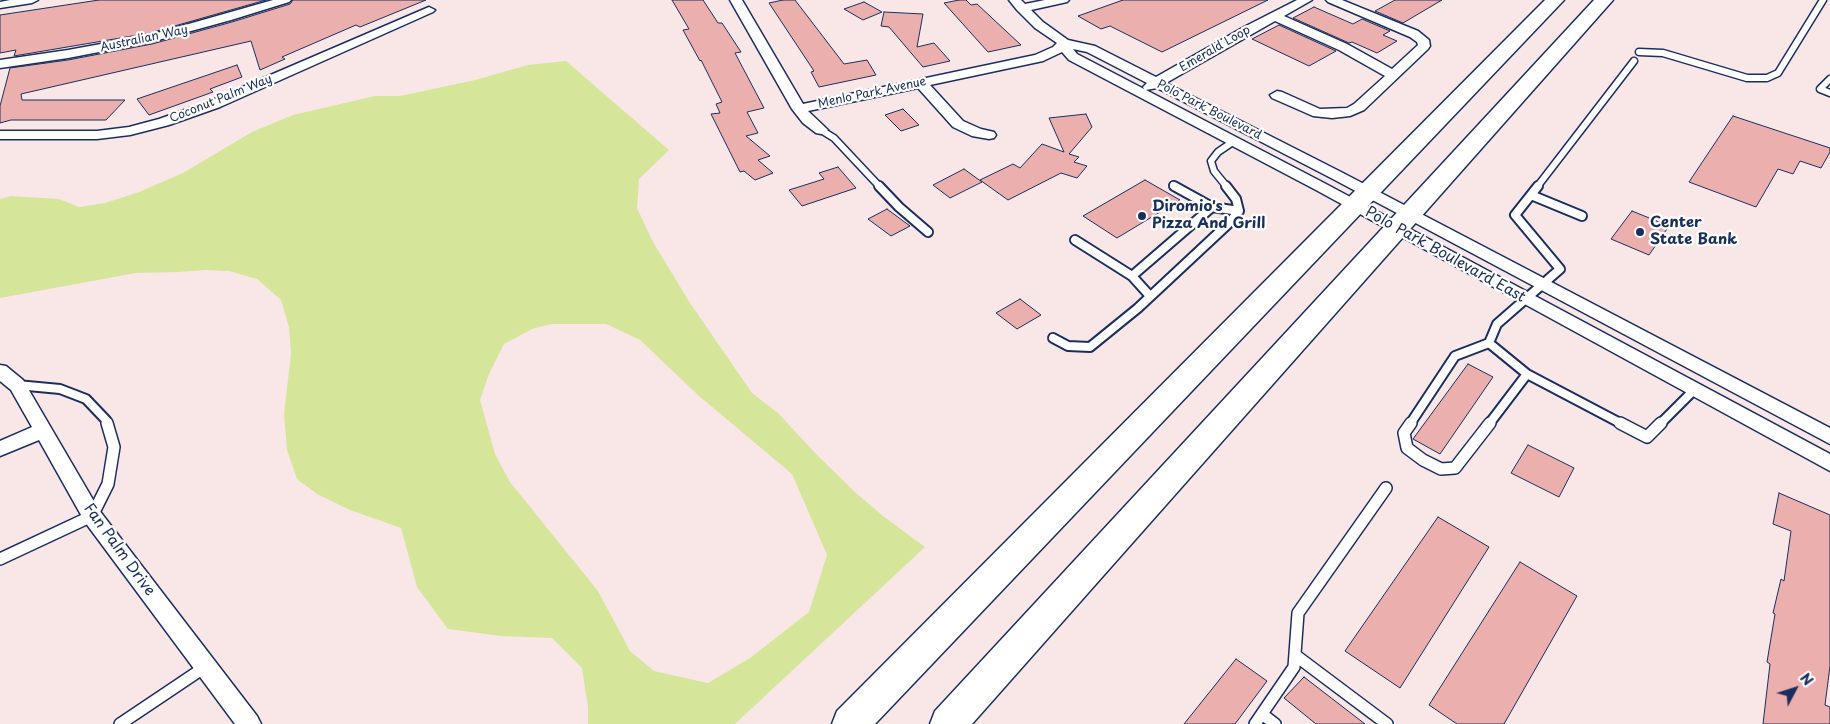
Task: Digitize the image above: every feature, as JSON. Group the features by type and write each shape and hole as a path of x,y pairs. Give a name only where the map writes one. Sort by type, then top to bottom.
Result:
{"highway":[{"path":"850,724 1555,0"},
{"path":"948,724 1604,0"}],"street":[{"path":"0,5 32,0"},
{"name":"Australian Way","path":"0,64 68,54 151,38 285,0"},
{"name":"Menlo Park Avenue","path":"736,0 799,109 1045,56 1064,43"},
{"path":"1018,4 1063,0"},
{"name":"Emerald Loop","path":"1140,92 1306,0"},
{"path":"1277,95 1318,113 1345,113 1359,107 1424,46 1423,40 1414,34 1332,0"},
{"name":"Polo Park Boulevard","path":"1018,4 1039,25 1064,43 1091,49 1250,131 1361,199"},
{"name":"Coconut Palm Way","path":"0,135 96,135 147,127 215,104 429,10"},
{"path":"1275,16 1343,46 1394,75"},
{"name":"Polo Park Boulevard East","path":"1064,43 1068,52 1073,57 1234,141 1361,199 1404,222 1543,285 1830,437"},
{"path":"1045,56 1073,57"},
{"path":"921,82 958,124 966,129 989,135"},
{"path":"799,109 808,120 821,130"},
{"path":"1234,141 1250,131"},
{"name":"Polo Park Boulevard East","path":"1404,222 1527,300 1830,463"},
{"name":"Fan Palm Drive","path":"0,371 17,385 92,516 249,724"},
{"path":"0,449 44,430"}],"lane":[{"path":"1639,52 1663,53 1747,78 1767,78 1778,73 1823,0"},
{"path":"1527,374 1455,468 1441,469 1422,460 1407,448 1404,433 1455,356 1489,343 1497,324 1527,300 1560,269 1516,215 1634,61"},
{"path":"1830,79 1820,89 1830,93"},
{"path":"821,130 834,138 899,207 928,232"},
{"path":"1234,141 1218,152 1211,162 1214,171 1236,199 1239,211"},
{"path":"1173,185 1212,208 1239,211"},
{"path":"1531,195 1582,216"},
{"path":"1132,276 1212,208"},
{"path":"1053,338 1068,346 1090,347 1203,249 1239,211"},
{"path":"1075,240 1132,276 1150,296"},
{"path":"1489,343 1527,374 1647,437 1694,390"},
{"path":"0,559 92,516 108,484 114,447 106,420 86,399 60,389 17,385"},
{"path":"1275,724 1258,719 1294,667 1298,613 1386,488"},
{"path":"1295,655 1387,724"},
{"path":"120,724 206,667"}],"green space":[{"path":"566,61 669,150 639,179 637,208 653,242 690,303 752,393 778,413 856,493 925,547 735,724 588,724 588,707 582,668 552,638 501,636 448,629 417,587 401,528 350,510 317,494 297,479 287,450 284,414 291,354 289,327 281,300 257,279 229,271 136,273 0,298 0,199 11,196 59,199 79,207 105,203 139,192 183,173 252,132 293,115 375,96 400,96 419,92 475,80 528,65","holes":["551,324 606,324 640,340 699,396 792,474 827,555 809,612 750,658 708,683 654,671 630,651 598,591 510,482 495,454 480,400 489,374 504,344 532,329"]}],"building":[{"path":"99,0 266,0 150,33 14,56 16,50 0,53 0,15"},
{"path":"293,0 426,0 360,27 356,25 282,57 285,59 260,70 251,41 21,94 22,100 125,100 106,120 11,120 0,123 0,106 10,68 68,60 152,44 290,4"},
{"path":"672,0 703,0 718,23 722,23 741,52 735,53 764,108 747,112 758,133 746,136 770,156 758,160 773,173 755,180 744,171 740,172 711,114 720,113 716,104 722,102 701,60 683,30 689,29"},
{"path":"795,0 844,64 867,60 876,75 819,87 811,72 814,71 769,3"},
{"path":"966,0 971,5 977,4 1021,45 988,52 944,3"},
{"path":"1123,0 1268,0 1162,52 1110,26 1101,29 1078,16"},
{"path":"1395,0 1442,0 1403,23 1375,11"},
{"path":"864,2 882,12 863,20 844,9"},
{"path":"1314,7 1353,24 1362,19 1390,31 1383,35 1397,41 1377,53 1352,42 1349,43 1293,18"},
{"path":"884,12 923,14 917,47 934,43 950,61 923,67 889,27 881,26"},
{"path":"1279,25 1336,51 1309,66 1252,39"},
{"path":"237,65 242,77 210,89 213,92 149,115 137,99"},
{"path":"903,109 919,125 901,131 885,115"},
{"path":"1086,114 1092,127 1069,154 1079,157 1074,162 1087,166 1077,178 1061,173 1008,200 980,180 1013,164 1020,168 1042,144 1064,152 1049,118"},
{"path":"1733,116 1830,148 1830,152 1821,168 1800,161 1793,174 1778,169 1756,207 1689,182"},
{"path":"838,167 856,188 802,206 789,190 824,179 819,173"},
{"path":"964,169 982,182 950,198 933,185"},
{"path":"1145,180 1180,200 1117,238 1083,216"},
{"path":"887,209 910,226 891,236 868,219"},
{"name":"Center State Bank","path":"1632,211 1669,226 1649,255 1611,239"},
{"path":"1020,299 1041,315 1017,329 996,313"},
{"path":"1468,364 1493,377 1440,454 1413,439"},
{"path":"1528,445 1574,468 1559,497 1511,473"},
{"path":"1779,493 1830,515 1830,666 1825,705 1830,707 1830,724 1763,724 1770,664 1767,662 1775,614 1773,613 1781,579 1784,581 1791,531 1773,524"},
{"path":"1438,517 1489,547 1400,688 1345,651"},
{"path":"1520,562 1577,596 1504,724 1457,724 1429,705"},
{"path":"1236,659 1267,681 1235,724 1184,724"},
{"path":"1304,677 1365,724 1316,724 1284,698"}],"place":[{"name":"Diromio's Pizza And Grill","path":"1142,216"},
{"name":"Center State Bank","path":"1640,232"}]}
